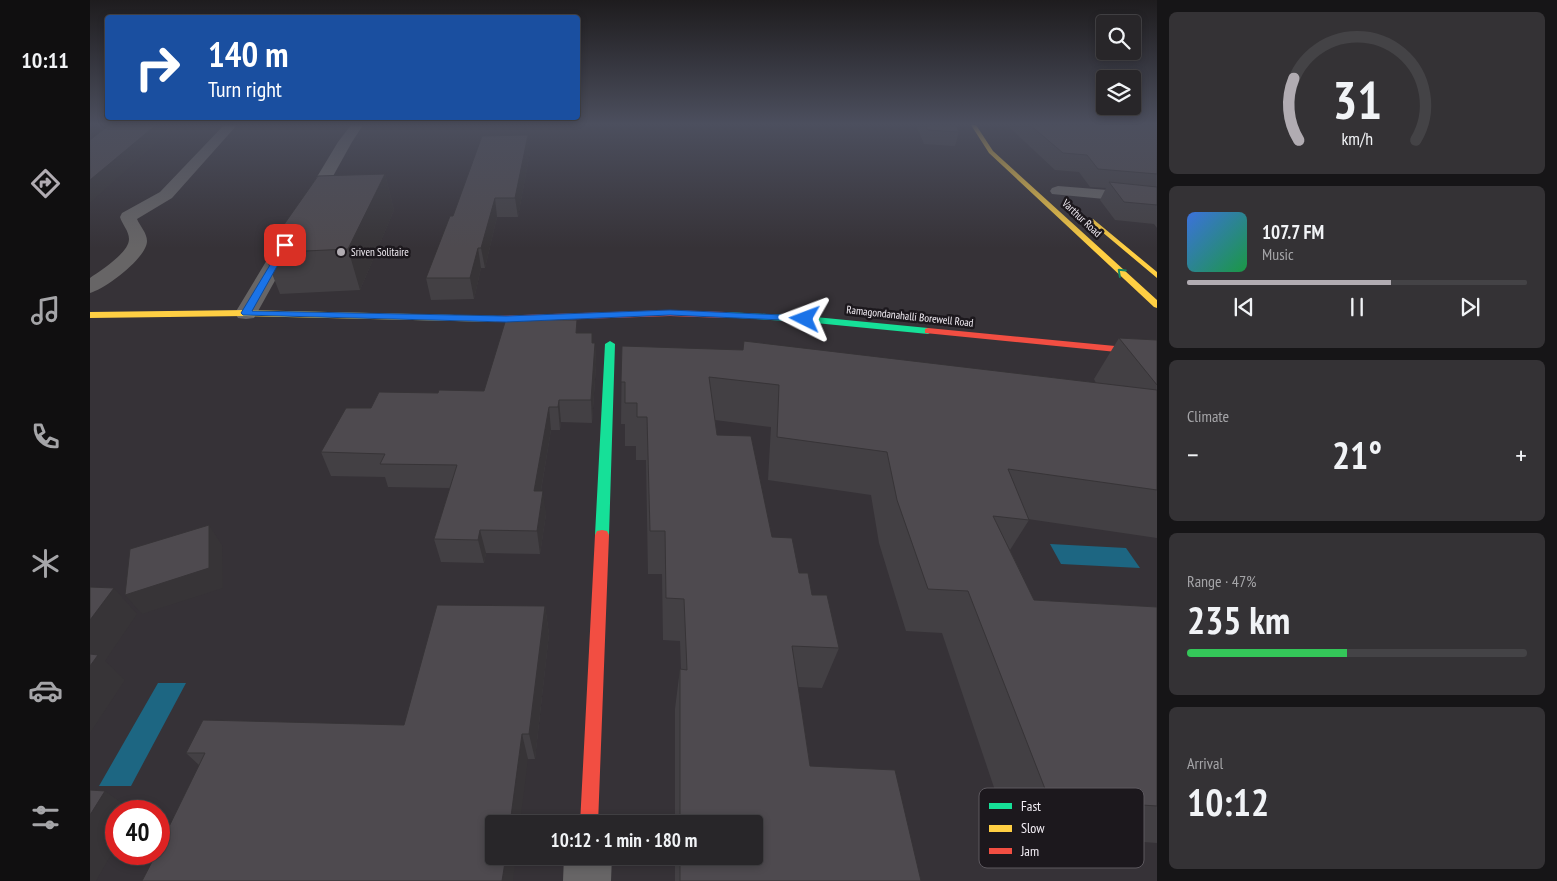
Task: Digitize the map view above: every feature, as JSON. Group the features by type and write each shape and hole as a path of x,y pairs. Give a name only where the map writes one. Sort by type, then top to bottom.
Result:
{"street":[{"path":"90,287 132,254 138,242 136,231 129,224 128,217 151,206 166,195 193,166"},
{"path":"246,313 331,166"},
{"name":"Varthur Road","path":"1006,166 1157,305"},
{"path":"1054,187 1157,199"},
{"name":"Varthur Road","path":"1054,187 1157,276"},
{"name":"Ramagondanahalli Borewell Road","path":"90,315 246,313 506,319 680,313 805,319 1157,353"},
{"path":"589,815 610,344"},
{"path":"587,881 588,865"}],"water":[{"path":"1050,544 1126,548 1140,568 1061,564"},
{"path":"158,683 186,683 131,786 99,786"}],"building":[{"path":"90,166 107,166 90,180"},
{"path":"471,166 522,166 515,198 495,198 481,248 478,248 470,278 426,278 450,216 453,216"},
{"path":"1096,166 1157,166 1157,174 1098,169"},
{"path":"385,174 348,249 264,253 318,176"},
{"path":"1109,182 1157,187 1157,205 1124,202"},
{"path":"506,319 577,320 576,333 592,333 592,343 595,343 591,400 559,400 558,407 549,407 534,491 543,491 537,531 480,530 478,540 434,539 457,465 380,464 385,454 321,452 346,408 371,408 379,392 438,393 439,390 484,391"},
{"path":"1119,338 1157,340 1157,385"},
{"path":"744,341 1157,390 1157,490 1008,469 1029,520 993,516 1034,600 1157,607 1157,806 1144,805 1144,788 1045,788 968,591 928,589 897,500 887,452 777,437 779,385 709,377 717,435 751,436 772,537 792,538 799,573 808,573 812,595 827,595 839,648 792,646 810,766 895,770 921,881 680,881 680,865 763,865 763,815 680,815 680,669 687,670 684,599 666,598 665,531 650,531 647,417 637,417 637,403 625,403 625,382 621,382 622,346 743,350"},
{"path":"209,525 209,568 125,595 130,549"},
{"path":"90,587 114,588 90,620"},
{"path":"437,605 545,606 529,734 522,734 511,815 485,815 485,865 505,865 502,881 142,881 150,865 170,865 170,825 205,753 186,753 203,720 404,725"},
{"path":"90,654 98,655 90,666"},
{"path":"90,790 105,791 90,815"}],"traffic: fast":[{"path":"725,315 805,319 928,331"},
{"path":"602,535 610,344"}],"traffic: slow":[{"path":"1006,166 1157,305"},
{"path":"1091,220 1157,276"},
{"path":"90,315 246,313 497,319"}],"traffic: jam":[{"path":"497,319 670,313 725,315"},
{"path":"928,331 1157,353"},
{"path":"589,815 602,535"}],"place":[{"name":"Sriven Solitaire","path":"341,252"}],"route":[{"path":"285,245 246,313 506,319 670,313 805,319"}]}
